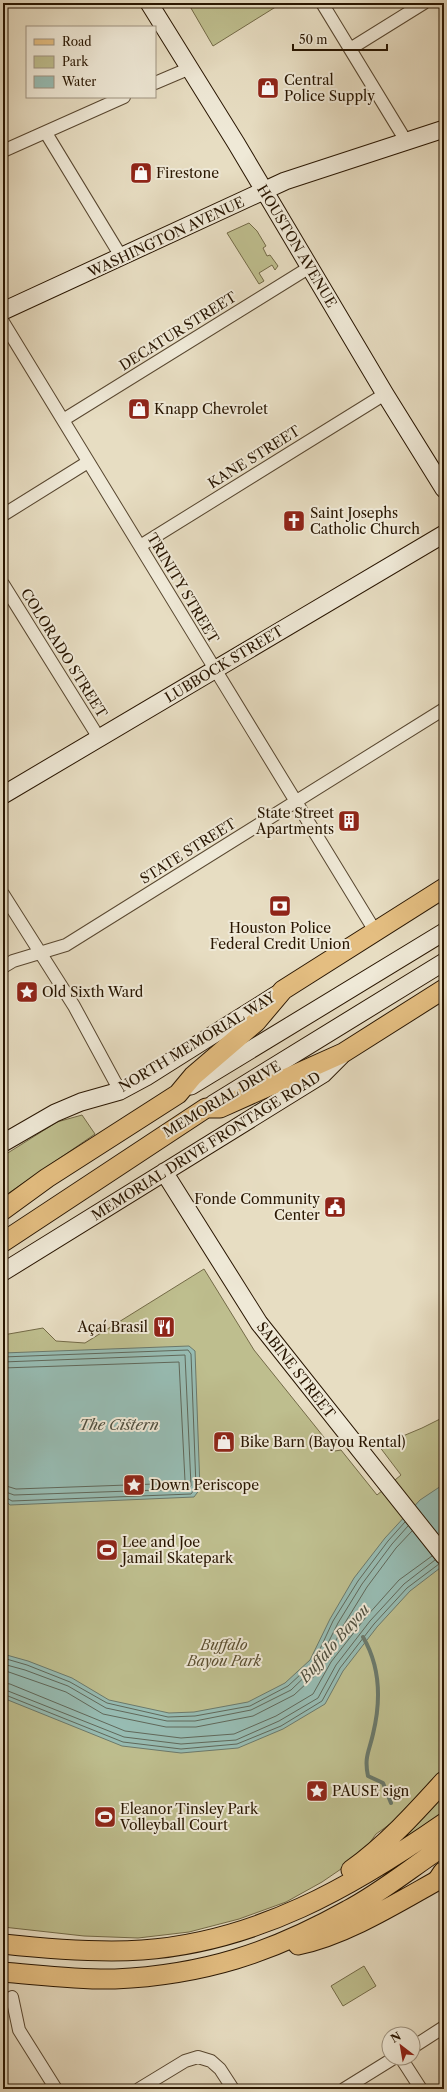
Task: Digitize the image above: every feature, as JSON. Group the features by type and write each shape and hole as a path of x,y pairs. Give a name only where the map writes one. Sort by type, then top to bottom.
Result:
{"main road":[{"path":"178,1094 193,1076 256,1022 283,990 444,888"},
{"name":"MEMORIAL DRIVE FRONTAGE ROAD","path":"343,1054 444,989"},
{"path":"206,1108 220,1108 343,1054"},
{"name":"MEMORIAL DRIVE","path":"3,1210 47,1178 178,1094"},
{"name":"MEMORIAL DRIVE","path":"3,1242 206,1108"},
{"path":"311,1903 366,1860 413,1816 444,1781"},
{"path":"3,1944 56,1948 141,1950 194,1943 259,1926 311,1903 356,1880 444,1823"},
{"path":"3,1972 107,1979 179,1974 208,1968 255,1953 302,1935 349,1910 444,1846"},
{"path":"255,1953 320,1940 381,1911 443,1878"},
{"path":"3,1933 56,1948"}],"street":[{"name":"HOUSTON AVENUE","path":"149,3 444,489"},
{"path":"322,3 406,141"},
{"path":"350,49 424,3"},
{"path":"156,83 188,68"},
{"path":"3,151 122,98"},
{"name":"WASHINGTON AVENUE","path":"3,311 306,173 444,129"},
{"path":"46,133 122,258"},
{"name":"DECATUR STREET","path":"63,420 310,267"},
{"name":"TRINITY STREET","path":"3,322 375,931"},
{"name":"KANE STREET","path":"140,546 385,394"},
{"path":"3,515 88,462"},
{"name":"LUBBOCK STREET","path":"3,795 444,534"},
{"name":"COLORADO STREET","path":"3,584 99,738"},
{"name":"STATE STREET","path":"3,968 13,961 66,945 444,709"},
{"path":"3,894 39,954 52,970 74,1006 120,1091"},
{"name":"MEMORIAL DRIVE","path":"178,1094 444,932"},
{"name":"MEMORIAL DRIVE","path":"206,1108 444,962"},
{"name":"NORTH MEMORIAL WAY","path":"3,1143 55,1114 81,1102 120,1091 146,1077 283,990"},
{"name":"MEMORIAL DRIVE FRONTAGE ROAD","path":"3,1272 323,1074 343,1054"},
{"name":"SABINE STREET","path":"164,1172 259,1323 444,1556"},
{"path":"12,1997 19,2030 56,2089"},
{"path":"421,2041 444,2027"},
{"path":"139,2089 185,2061 198,2057 211,2062 220,2068 232,2089"},
{"path":"344,2089 381,2066"},
{"path":"407,2066 420,2089"}],"green space":[{"path":"188,3 282,3 213,46"},
{"path":"249,223 257,231 266,246 263,248 267,256 270,255 278,266 275,270 272,265 259,273 264,281 259,284 227,233"},
{"path":"82,1115 95,1134 3,1197 3,1156 57,1122"},
{"name":"Buffalo Bayou Park","path":"204,1269 254,1350 335,1451 341,1450 377,1495 401,1475 379,1446 444,1417 444,1772 393,1822 376,1834 360,1856 322,1882 286,1902 239,1919 189,1932 138,1938 84,1936 3,1927 3,1335 43,1328 56,1341 85,1343"},
{"path":"444,1789 444,1814 374,1861"},
{"path":"364,1966 376,1986 343,2006 331,1986"}],"water":[{"name":"The Cistern","path":"189,1346 195,1351 200,1489 194,1497 10,1505 3,1499 3,1353"},
{"name":"Buffalo Bayou","path":"444,1484 444,1565 410,1591 377,1627 343,1671 325,1704 283,1729 238,1748 181,1753 122,1746 3,1698 3,1654 28,1661 72,1678 109,1700 169,1713 194,1712 248,1702 285,1683 310,1660 330,1619 354,1578 385,1538 420,1500"}],"waterway":[{"path":"363,1637 373,1660 376,1672 378,1696 376,1722 367,1759 368,1776 383,1783 391,1803"}],"place":[{"name":"Central Police Supply","path":"268,88"},
{"name":"Firestone","path":"141,173"},
{"name":"Knapp Chevrolet","path":"139,409"},
{"name":"Saint Josephs Catholic Church","path":"294,521"},
{"name":"State Street Apartments","path":"349,821"},
{"name":"Houston Police Federal Credit Union","path":"280,906"},
{"name":"Old Sixth Ward","path":"27,992"},
{"name":"Fonde Community Center","path":"335,1207"},
{"name":"Açaí Brasil","path":"164,1327"},
{"name":"Bike Barn (Bayou Rental)","path":"224,1442"},
{"name":"Down Periscope","path":"134,1485"},
{"name":"Lee and Joe Jamail Skatepark","path":"107,1550"},
{"name":"PAUSE sign","path":"317,1791"},
{"name":"Eleanor Tinsley Park Volleyball Court","path":"105,1817"}]}
